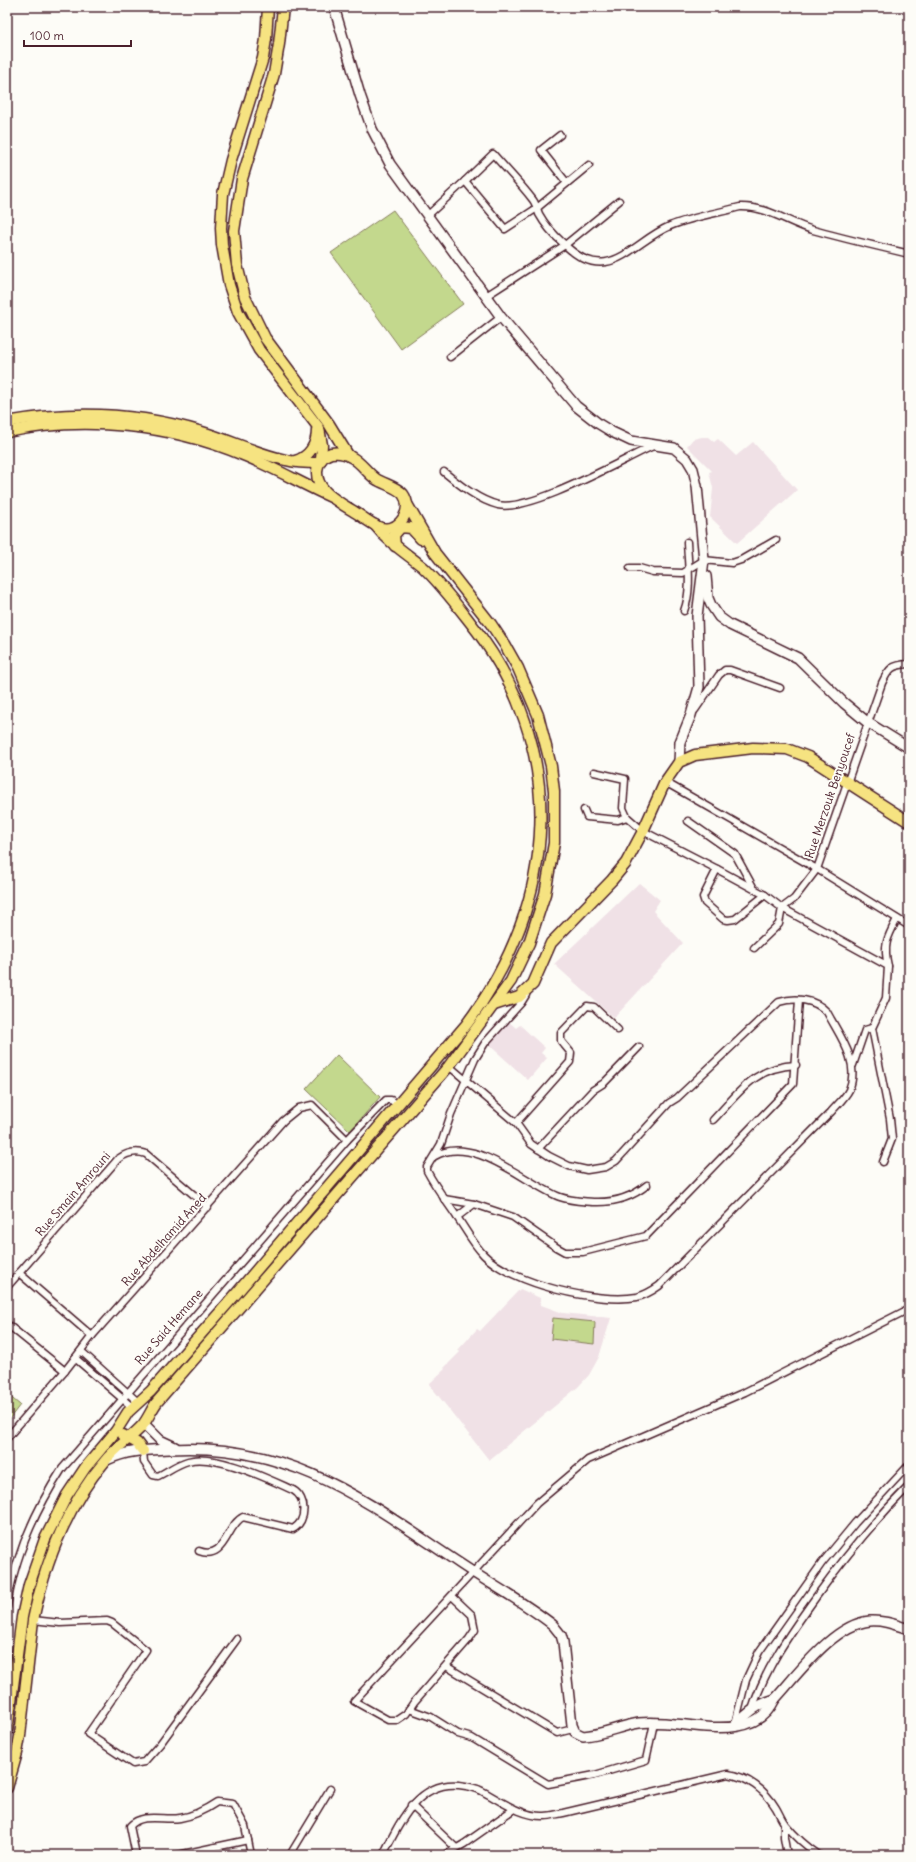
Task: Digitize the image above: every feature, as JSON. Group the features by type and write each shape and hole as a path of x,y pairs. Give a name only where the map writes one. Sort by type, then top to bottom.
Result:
{"main road":[{"path":"268,7 263,58 231,160 223,194 221,228 222,246 231,292 244,325 267,361 315,422 322,439 320,462 317,472 322,488 331,497"},
{"path":"283,7 274,74 242,179 234,230 237,265 245,297 265,338 329,424 348,455 376,479 401,492 435,553"},
{"path":"7,422 80,414 120,416 170,422 247,451 331,497 375,525 395,546 429,573 488,646 503,672 519,706 536,761 539,781 541,820 539,858 525,915 511,951 494,985 478,1010 236,1294 138,1403 76,1482 54,1519 33,1569 22,1617 7,1732"},
{"path":"294,462 305,456 314,447 317,434 315,422"},
{"path":"7,432 68,424 127,426 171,432 294,462 320,462 331,453 348,455"},
{"path":"375,525 389,528 398,525 404,518 407,504"},
{"path":"7,1788 16,1758 20,1736 33,1620 40,1587 56,1543 77,1501 104,1461 144,1424 157,1402 449,1066 495,1005 511,981 529,943 538,919 551,869 555,817 551,766 538,716 518,668 491,624 435,553 408,527 401,527 395,532 393,540 395,546"},
{"path":"478,1010 519,997 531,987 535,982 552,943 622,869 643,831 664,782 679,762 695,755 753,748 787,749 808,757 909,822"},
{"path":"511,981 520,989 531,987"},
{"path":"138,1403 150,1404 152,1410"},
{"path":"119,1426 122,1434 137,1444 143,1451"},
{"path":"22,1617 33,1620"}],"street":[{"path":"334,7 360,95 372,129 390,164 501,317 576,406 612,432 631,441 653,446 674,448 683,455 692,468 697,486 708,598 719,617 730,625 798,658 844,703 867,722 909,748"},
{"path":"560,135 541,150 567,183"},
{"path":"427,216 493,154 534,201 546,224 565,245 588,260 604,262 626,254 673,224 750,207 772,212 813,230 909,254"},
{"path":"465,181 505,228 537,208 589,165"},
{"path":"486,296 565,245 619,201"},
{"path":"450,357 501,317"},
{"path":"444,472 484,500 499,505 514,506 531,502 564,488 653,446"},
{"path":"630,568 639,568 653,572 683,573 704,560 732,563 741,560 776,540"},
{"path":"684,611 687,603 689,558 687,542"},
{"path":"679,762 680,742 692,715 699,687 697,616 704,560"},
{"name":"Rue Merzouk Benyoucef","path":"782,908 794,899 817,869 867,722 888,672 896,665 909,664"},
{"path":"692,715 719,675 725,670 730,670 780,688"},
{"path":"594,772 625,779 623,808 627,817 643,831 753,888 782,908 888,966"},
{"path":"664,782 817,869 909,926"},
{"path":"584,810 587,817 618,820 627,817"},
{"path":"688,821 735,854 753,888"},
{"path":"717,869 703,897 704,903 722,919 728,920 735,918 765,895"},
{"path":"754,948 779,924 782,908"},
{"path":"883,1162 892,1139 890,1119 872,1028 886,998 888,966 885,954 885,942 897,919"},
{"path":"449,1066 467,1080 516,1123 531,1144 558,1162 577,1168 597,1169 606,1167 616,1161 669,1104 773,1006 784,1000 800,1000 814,1003 827,1012 848,1050 852,1066 852,1080 849,1090 832,1112 667,1279 648,1293 624,1298 588,1296 552,1289 491,1262 474,1244 427,1171 427,1167 441,1144 450,1114 467,1080 475,1059 485,1043 521,1003 531,987"},
{"path":"444,1198 474,1204 513,1217 565,1252 584,1252 640,1239 653,1231 789,1090 793,1084 796,1065 800,1000"},
{"path":"516,1123 570,1062 571,1053 561,1041 561,1034 587,1006 594,1007 618,1030"},
{"path":"852,1066 865,1030 872,1028"},
{"path":"538,1149 592,1090 604,1083 639,1047"},
{"path":"712,1120 760,1074 774,1068 796,1065"},
{"name":"Rue Said Hemane","path":"7,1607 17,1561 44,1497 62,1469 127,1392 347,1140 386,1100 391,1100 398,1105"},
{"name":"Rue Abdelhamid Aned","path":"7,1438 65,1371 92,1336 283,1122 299,1108 312,1105 317,1108 347,1140"},
{"path":"434,1156 442,1152 452,1150 472,1153 501,1164 549,1192 575,1201 601,1202 631,1197 647,1185"},
{"name":"Rue Smain Amrouni","path":"7,1287 118,1159 132,1152 141,1152 146,1154 208,1207"},
{"path":"457,1217 474,1204"},
{"path":"19,1273 92,1336"},
{"path":"452,1596 472,1615 475,1630 406,1714 397,1720 388,1720 354,1701 452,1596 474,1573 536,1503 588,1460 745,1392 909,1309"},
{"path":"7,1324 65,1371"},
{"path":"80,1351 138,1403"},
{"path":"75,1358 122,1398 138,1403"},
{"path":"144,1424 160,1440 179,1448"},
{"path":"104,1461 122,1454 143,1451 179,1448 226,1450 252,1454 300,1468 352,1493 390,1516 558,1630 563,1642 573,1729 578,1735 587,1736 638,1723 708,1728 749,1724 770,1710 775,1699 830,1640 844,1629 861,1623 874,1621 887,1622 909,1629"},
{"path":"143,1451 144,1462 153,1475 158,1476 189,1460 198,1459 213,1461 245,1470 293,1490 298,1493 304,1501 304,1508 300,1522 293,1529 243,1517 238,1519 222,1545 217,1550 204,1553 199,1551"},
{"path":"734,1726 746,1680 759,1652 822,1563 855,1523 909,1465"},
{"path":"749,1724 752,1709 767,1670 787,1637 840,1564 875,1522 909,1486"},
{"path":"33,1620 60,1623 107,1621 112,1623 146,1650 88,1734 133,1764 144,1762 160,1744 238,1639"},
{"path":"446,1666 557,1733 573,1729"},
{"path":"734,1726 752,1709 764,1702 775,1699"},
{"path":"409,1709 431,1716 458,1734 472,1738 548,1784 595,1775 646,1760 654,1724"},
{"path":"383,1855 400,1822 411,1805 429,1791 443,1785 469,1786 481,1790 514,1808 544,1816 563,1813 714,1776 728,1774 736,1775 753,1782 775,1807 784,1823 819,1855"},
{"path":"290,1855 330,1790"},
{"path":"136,1855 130,1826 134,1822 146,1818 180,1818 200,1813 217,1802 233,1804 245,1826 251,1855"},
{"path":"411,1805 456,1848"},
{"path":"445,1855 514,1808"},
{"path":"784,1823 784,1838 787,1855"},
{"path":"178,1855 248,1840"}],"shaded area":[{"path":"708,437 714,442 718,439 736,456 753,442 797,490 737,543 710,517 713,488 709,472 712,471 687,446 693,439"},
{"path":"639,883 660,900 653,911 683,943 614,1018 554,964"},
{"path":"508,1021 516,1028 520,1025 545,1048 541,1053 547,1058 528,1080 488,1044"},
{"path":"520,1289 540,1298 541,1305 563,1313 611,1318 599,1357 589,1375 578,1387 489,1460 429,1384 460,1352 458,1350 477,1329 480,1331"}],"green space":[{"path":"393,210 463,304 401,349 331,253"},
{"path":"337,1055 380,1097 350,1131 306,1089"},
{"path":"553,1318 595,1322 594,1344 551,1339"},
{"path":"7,1394 20,1405 7,1422"}]}
